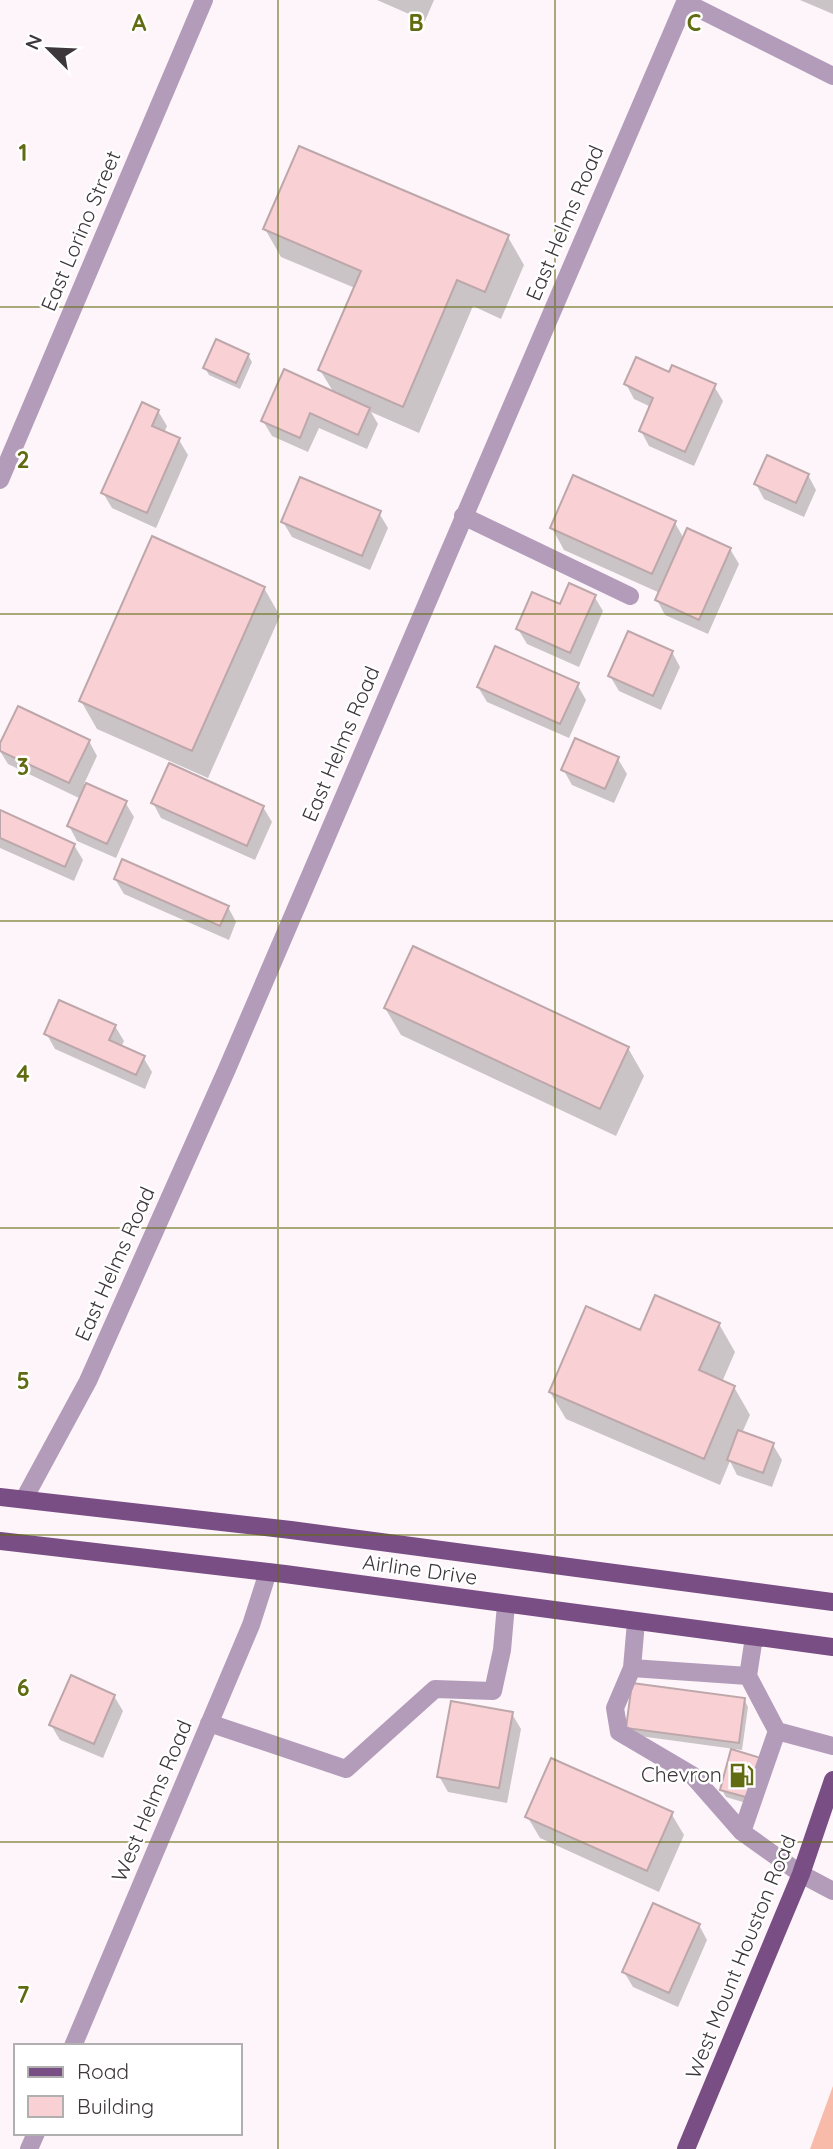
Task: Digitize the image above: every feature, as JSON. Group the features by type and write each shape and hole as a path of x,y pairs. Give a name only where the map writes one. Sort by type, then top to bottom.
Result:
{"main road":[{"name":"Airline Drive","path":"0,1497 290,1530 833,1602"},
{"name":"Airline Drive","path":"0,1541 268,1572 833,1647"},
{"name":"West Mount Houston Road","path":"686,2149 801,1874 833,1780"}],"street":[{"name":"East Lorino Street","path":"0,480 204,0"},
{"path":"685,1 833,76"},
{"name":"East Helms Road","path":"24,1499 88,1381 221,1082 685,1"},
{"path":"463,516 630,596"},
{"name":"West Helms Road","path":"74,2044 251,1625 268,1572"},
{"path":"209,1723 346,1769 435,1689 494,1691 502,1650 506,1605"},
{"path":"636,1622 632,1668 615,1709 620,1732 692,1775 743,1832 801,1874 833,1891"},
{"path":"743,1832 777,1731 748,1676 754,1637"},
{"path":"632,1668 748,1676"},
{"path":"777,1731 833,1746"}],"shaded area":[{"path":"833,2086 833,2149 810,2149"}],"building":[{"path":"299,146 509,235 485,292 457,280 403,407 318,370 361,271 263,229"},
{"path":"216,339 249,354 236,383 203,368"},
{"path":"636,357 669,372 672,365 716,384 685,452 639,431 653,398 624,384"},
{"path":"284,369 370,408 358,435 310,413 300,438 261,421"},
{"path":"142,402 159,410 152,426 180,438 147,513 101,493"},
{"path":"767,455 809,474 796,503 754,484"},
{"path":"573,475 676,521 652,574 550,528"},
{"path":"300,477 381,511 362,556 281,522"},
{"path":"687,528 731,548 699,620 655,600"},
{"path":"152,536 265,587 192,751 79,701"},
{"path":"569,583 596,595 570,653 516,629 532,592 560,604"},
{"path":"628,631 673,651 653,696 608,676"},
{"path":"495,646 579,683 560,724 477,687"},
{"path":"18,706 90,740 69,783 0,751 0,743"},
{"path":"575,738 619,757 605,789 561,770"},
{"path":"169,763 264,806 247,846 151,803"},
{"path":"86,783 127,801 107,844 67,826"},
{"path":"0,810 75,844 65,867 0,838"},
{"path":"122,859 229,906 220,926 114,879"},
{"path":"413,946 629,1047 600,1109 384,1008"},
{"path":"59,1000 116,1025 109,1040 145,1056 136,1075 44,1034"},
{"path":"655,1295 720,1323 699,1370 735,1386 704,1459 549,1392 586,1306 640,1330"},
{"path":"738,1430 774,1443 763,1473 727,1460"},
{"path":"71,1675 115,1695 94,1744 49,1725"},
{"path":"632,1683 745,1698 739,1743 626,1728"},
{"path":"451,1701 513,1712 499,1788 437,1777"},
{"path":"731,1749 764,1759 753,1799 720,1790"},
{"path":"551,1758 673,1812 647,1871 525,1817"},
{"path":"653,1903 700,1924 669,1993 622,1972"}],"place":[{"name":"Chevron","path":"742,1775"}]}
